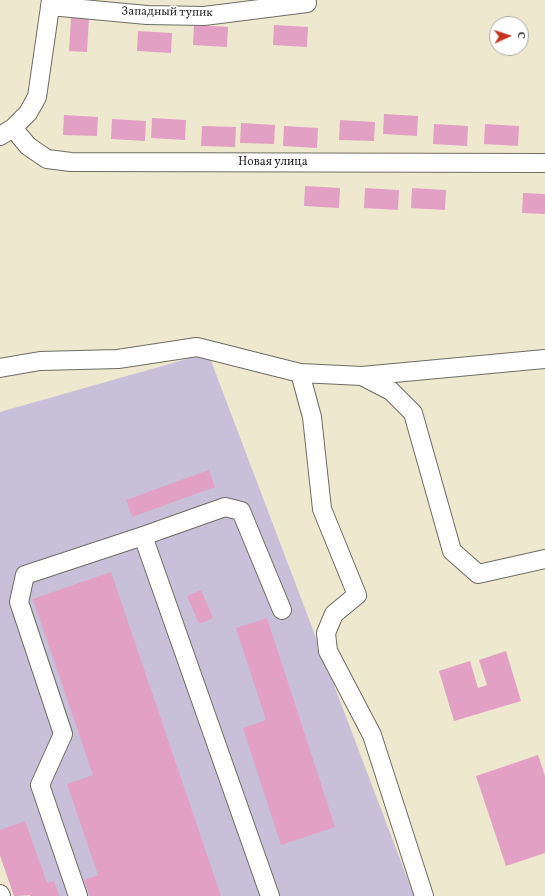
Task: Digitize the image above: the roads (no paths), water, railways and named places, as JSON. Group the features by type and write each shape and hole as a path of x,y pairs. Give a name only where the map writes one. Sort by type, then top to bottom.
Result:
{"street":[{"name":"Западный тупик","path":"50,3 147,15 204,16 307,3"},
{"name":"Новая улица","path":"50,3 37,97 28,113 6,132 47,159 71,162 545,163"},
{"path":"0,368 40,361 118,360 197,347 300,373 362,376 545,359"},
{"path":"300,373 312,417 322,509 357,595 334,614 326,633 328,651 372,735 424,896"},
{"path":"362,376 391,391 413,413 452,551 478,574 545,559"},
{"path":"78,896 40,785 63,734 19,602 25,575 225,507 241,511 282,610"},
{"path":"143,536 270,896"}]}
